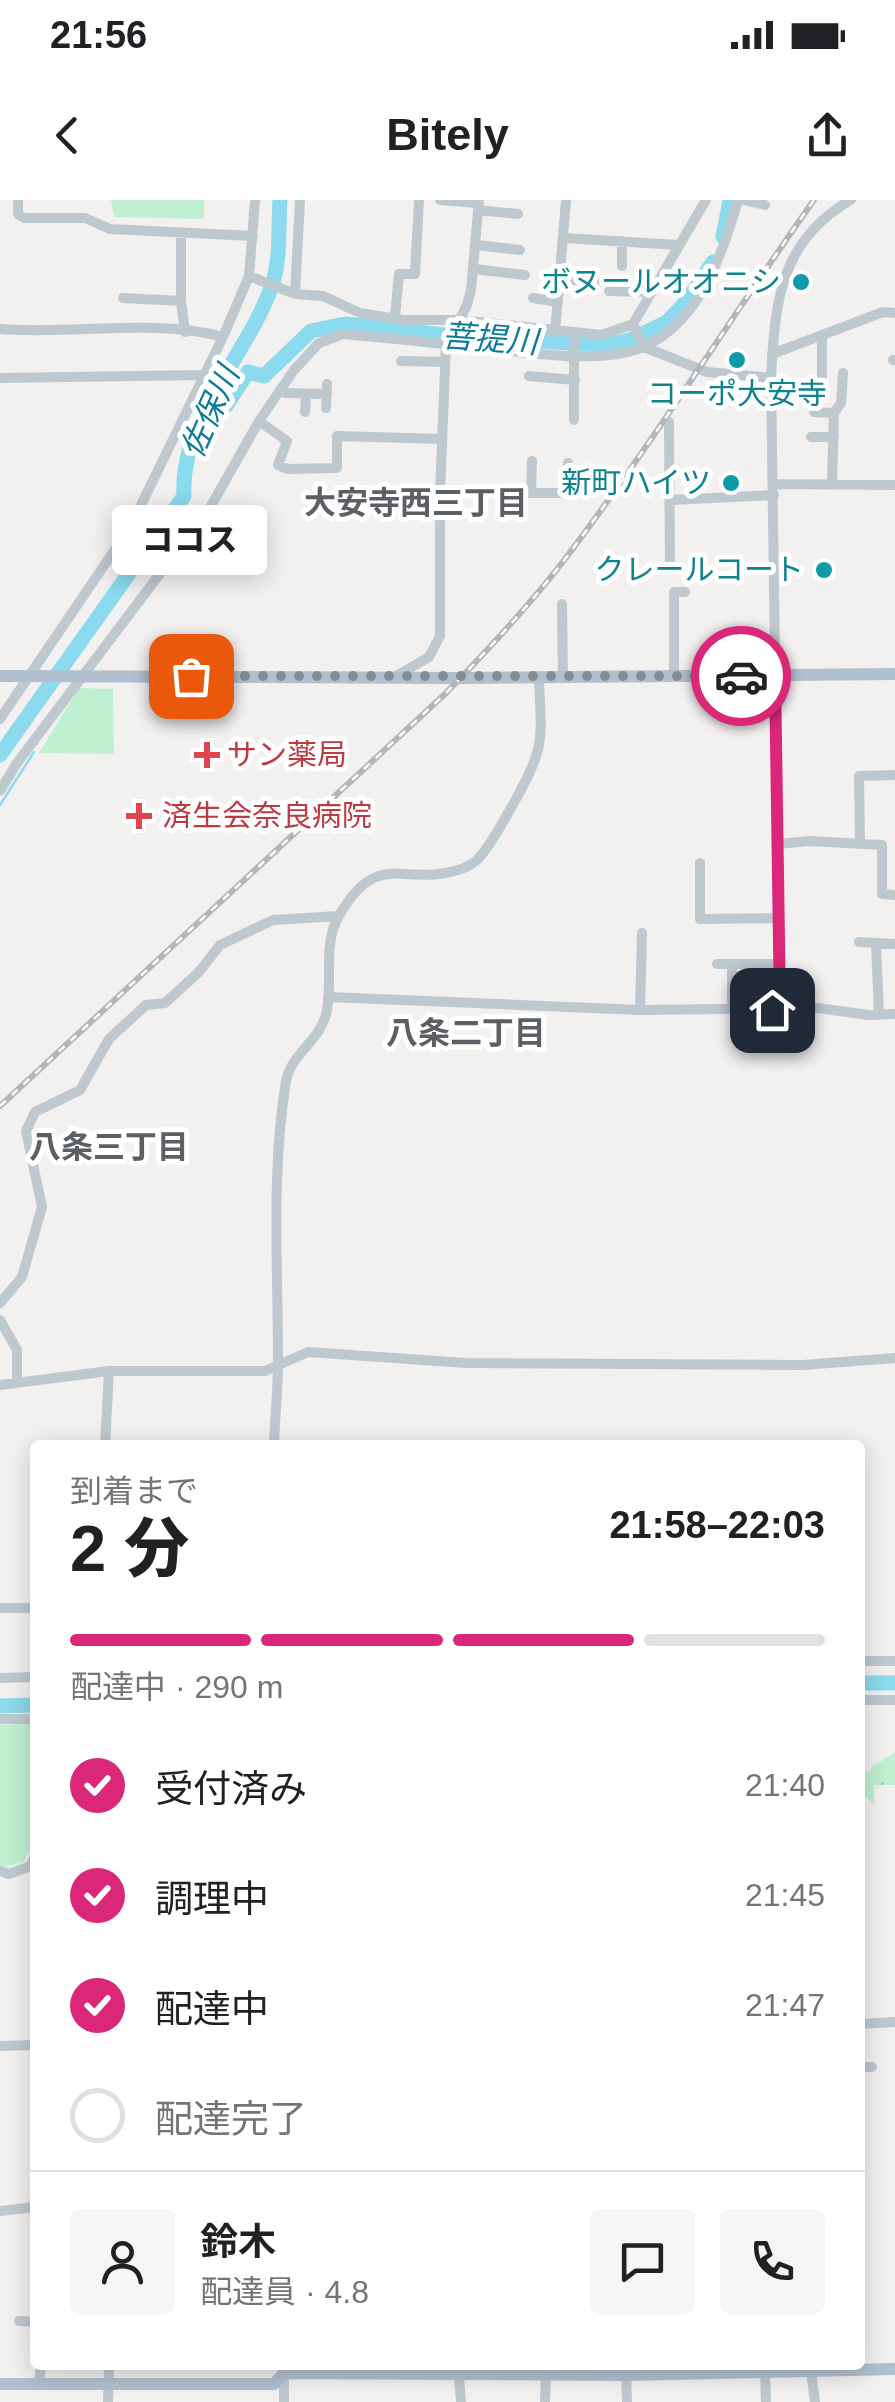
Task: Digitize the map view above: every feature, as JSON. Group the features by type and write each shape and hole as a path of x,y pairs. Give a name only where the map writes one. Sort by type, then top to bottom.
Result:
{"main road":[{"path":"0,676 538,678 895,674"},
{"path":"0,2384 274,2384 283,2370"},
{"path":"472,2370 546,2376 626,2370 895,2370"}],"street":[{"path":"18,200 18,214 24,218 85,218 110,229 253,236"},
{"path":"0,719 120,542 253,277 255,200"},
{"path":"292,293 300,200"},
{"path":"395,317 399,274 416,274 419,200"},
{"path":"440,200 518,214"},
{"path":"555,332 566,200"},
{"path":"706,200 649,292 634,327 643,346 707,372 771,378"},
{"path":"0,792 17,762 211,506 260,422 306,355 343,334 574,355 621,354 643,346 681,319 695,303 720,260 741,200 765,204"},
{"path":"780,1008 773,332 787,267 812,228 851,200"},
{"path":"396,676 425,660 439,642 446,344 471,290 478,204"},
{"path":"181,233 185,332"},
{"path":"564,238 679,245"},
{"path":"622,241 622,266"},
{"path":"476,245 520,250"},
{"path":"474,268 525,275"},
{"path":"253,277 292,293 323,296 360,313 574,336 602,336 634,327"},
{"path":"560,278 597,283"},
{"path":"609,291 649,292"},
{"path":"124,298 181,301"},
{"path":"533,298 558,302"},
{"path":"772,354 883,312 895,312"},
{"path":"0,329 76,332 124,328 223,338"},
{"path":"822,335 822,384"},
{"path":"574,336 574,420"},
{"path":"400,361 445,362"},
{"path":"832,483 834,413 841,403 843,373"},
{"path":"0,378 204,375"},
{"path":"529,376 575,380"},
{"path":"281,390 306,394 327,389 326,408"},
{"path":"305,412 306,394"},
{"path":"814,412 834,413"},
{"path":"260,422 287,441 278,465 288,469 337,468 337,436 442,440"},
{"path":"669,422 670,570"},
{"path":"811,437 834,438"},
{"path":"532,462 532,493"},
{"path":"440,493 567,493 568,463"},
{"path":"671,500 832,483 895,485"},
{"path":"674,676 674,592 686,592"},
{"path":"562,604 562,677"},
{"path":"274,1440 278,1366 276,1206 285,1086 292,1063 319,1034 328,997 330,940 338,916 358,887 374,876 454,872 476,860 536,757 538,678"},
{"path":"860,844 859,776 895,775"},
{"path":"778,844 809,841 882,845 882,894 895,896"},
{"path":"700,862 700,918 779,918"},
{"path":"0,1302 22,1276 42,1207 26,1131 35,1112 80,1090 109,1039 146,1005 166,1004 220,945 272,920 338,916"},
{"path":"640,1010 642,933"},
{"path":"858,942 895,944"},
{"path":"876,943 879,1015"},
{"path":"716,964 779,964"},
{"path":"732,964 732,1001"},
{"path":"328,997 640,1010 780,1008 895,1014"},
{"path":"0,1320 16,1350 17,1380"},
{"path":"0,1385 108,1371 265,1372 308,1352 466,1364 804,1365 895,1358"},
{"path":"106,1440 108,1371"},
{"path":"0,1608 30,1608"},
{"path":"865,1661 895,1660"},
{"path":"0,1678 30,1677"},
{"path":"865,1700 895,1700"},
{"path":"0,1719 30,1718"},
{"path":"0,1871 9,1874 30,1866"},
{"path":"865,2024 895,2022"},
{"path":"0,2046 30,2045"},
{"path":"0,2211 30,2208"},
{"path":"20,2321 30,2322"},
{"path":"39,2382 40,2370"},
{"path":"108,2402 109,2370"},
{"path":"284,2370 284,2402"},
{"path":"460,2370 461,2402"},
{"path":"626,2370 627,2402"},
{"path":"811,2371 814,2402"},
{"path":"765,2372 766,2402"},
{"path":"545,2402 546,2376"}],"green space":[{"path":"111,200 204,200 204,219 114,217"},
{"path":"79,688 113,689 114,754 39,753"},
{"path":"30,1724 30,1850 23,1862 3,1867 0,1866 0,1725"},
{"path":"895,1752 895,1785 874,1785 874,1805 865,1796 865,1772"}],"waterway":[{"name":"佐保川","path":"0,755 184,496 193,439 272,285 278,254 280,200"},
{"name":"菩提川","path":"723,237 730,200"},
{"name":"菩提川","path":"205,411 226,406 248,372 264,376 311,331 345,324 463,337 609,345 633,339 667,322 687,301 713,262"},
{"path":"0,805 34,752"},
{"path":"865,1683 895,1683"},
{"path":"0,1706 30,1705"}],"railway":[{"path":"0,1106 445,694 505,630 595,519 814,200"}],"way so far":[{"path":"191,676 741,676"}],"place":[{"name":"ボヌールオオニシ","path":"801,282"},
{"name":"コーポ大安寺","path":"737,360"},
{"name":"新町ハイツ","path":"731,483"},
{"name":"クレールコート","path":"824,570"},
{"name":"ココス","path":"191,676"},
{"name":"サン薬局","path":"207,755"},
{"name":"済生会奈良病院","path":"139,816"}],"district":[{"name":"大安寺西三丁目","path":"416,503"},
{"name":"八条二丁目","path":"466,1033"},
{"name":"八条三丁目","path":"109,1147"}],"route":[{"path":"741,676 775,675 780,1008 772,1010"}]}
